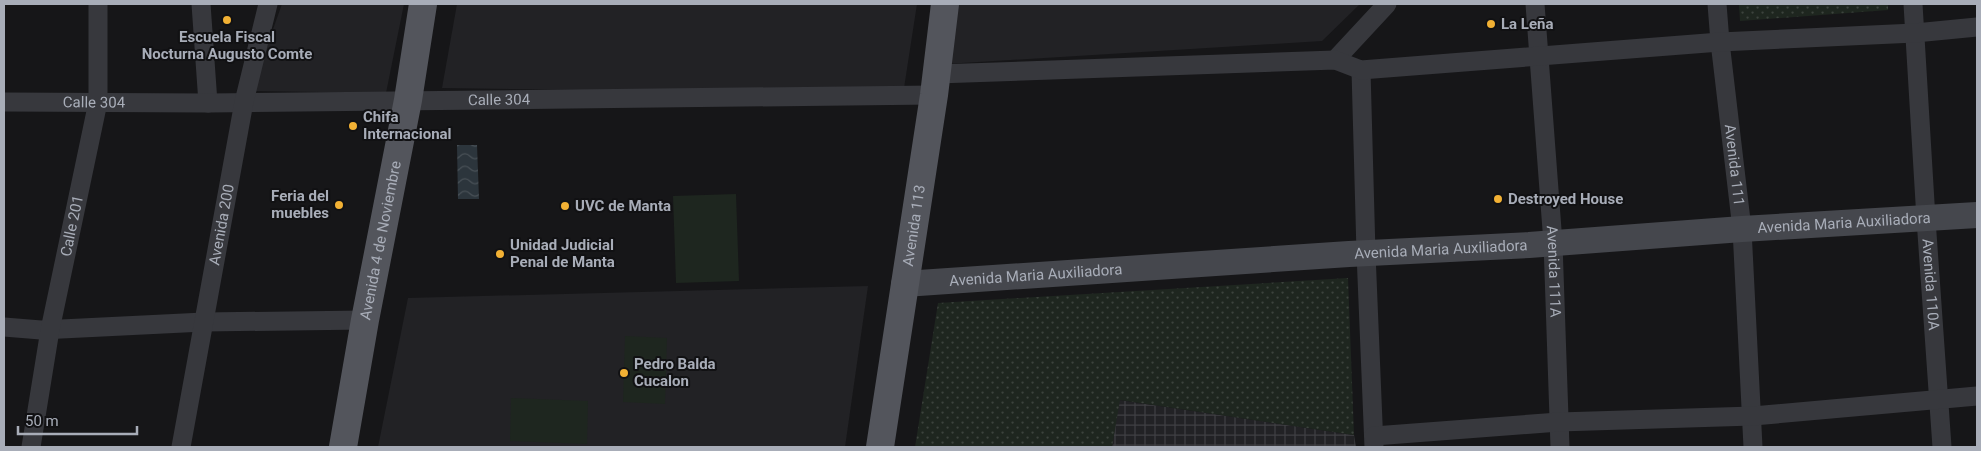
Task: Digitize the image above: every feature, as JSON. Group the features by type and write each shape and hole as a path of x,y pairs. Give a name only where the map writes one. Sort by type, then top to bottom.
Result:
{"main road":[{"name":"Avenida 4 de Noviembre","path":"343,447 365,320 408,100 423,4"},
{"name":"Avenida 113","path":"880,447 936,84 945,4"},
{"name":"Avenida Maria Auxiliadora","path":"904,284 1977,215"}],"street":[{"name":"Calle 201","path":"31,447 50,330 98,102 98,4"},
{"path":"201,4 208,103"},
{"name":"Avenida 200","path":"181,447 244,102 268,4"},
{"path":"1386,4 1335,60 1361,70 1720,42 1914,33 1977,27"},
{"name":"Avenida 111A","path":"1535,4 1553,243 1560,447"},
{"name":"Avenida 111","path":"1718,4 1720,42 1742,229 1753,416 1753,447"},
{"name":"Avenida 110A","path":"1913,4 1942,447"},
{"name":"Calle 304","path":"4,102 208,103 408,100 936,84 1335,60"},
{"path":"1361,70 1374,442 1560,422 1753,416 1977,396"},
{"path":"4,327 50,330 204,322 365,320"}],"shaded area":[{"path":"282,4 404,4 386,93 251,91"},
{"path":"457,4 917,4 904,88 715,88 715,92 442,88"},
{"path":"953,4 1360,4 1322,41 946,64"},
{"path":"1739,4 1888,4 1888,10 1740,21"},
{"path":"736,194 739,281 676,283 673,196"},
{"path":"1348,278 1354,435 1120,400 1112,447 915,447 938,303"},
{"name":"Pedro Balda Cucalon","path":"868,286 845,447 378,447 408,298"},
{"path":"625,336 667,338 665,404 623,402"},
{"path":"511,398 588,401 587,444 510,441"},
{"path":"1119,400 1354,435 1356,447 1112,447"}],"water":[{"path":"457,145 477,145 479,199 458,199"}],"place":[{"name":"Escuela Fiscal Nocturna Augusto Comte","path":"227,20"},
{"name":"La Leña","path":"1491,24"},
{"name":"Chifa Internacional","path":"353,126"},
{"name":"Destroyed House","path":"1498,199"},
{"name":"Feria del muebles","path":"339,205"},
{"name":"UVC de Manta","path":"565,206"},
{"name":"Unidad Judicial Penal de Manta","path":"500,254"},
{"name":"Pedro Balda Cucalon","path":"624,373"}]}
